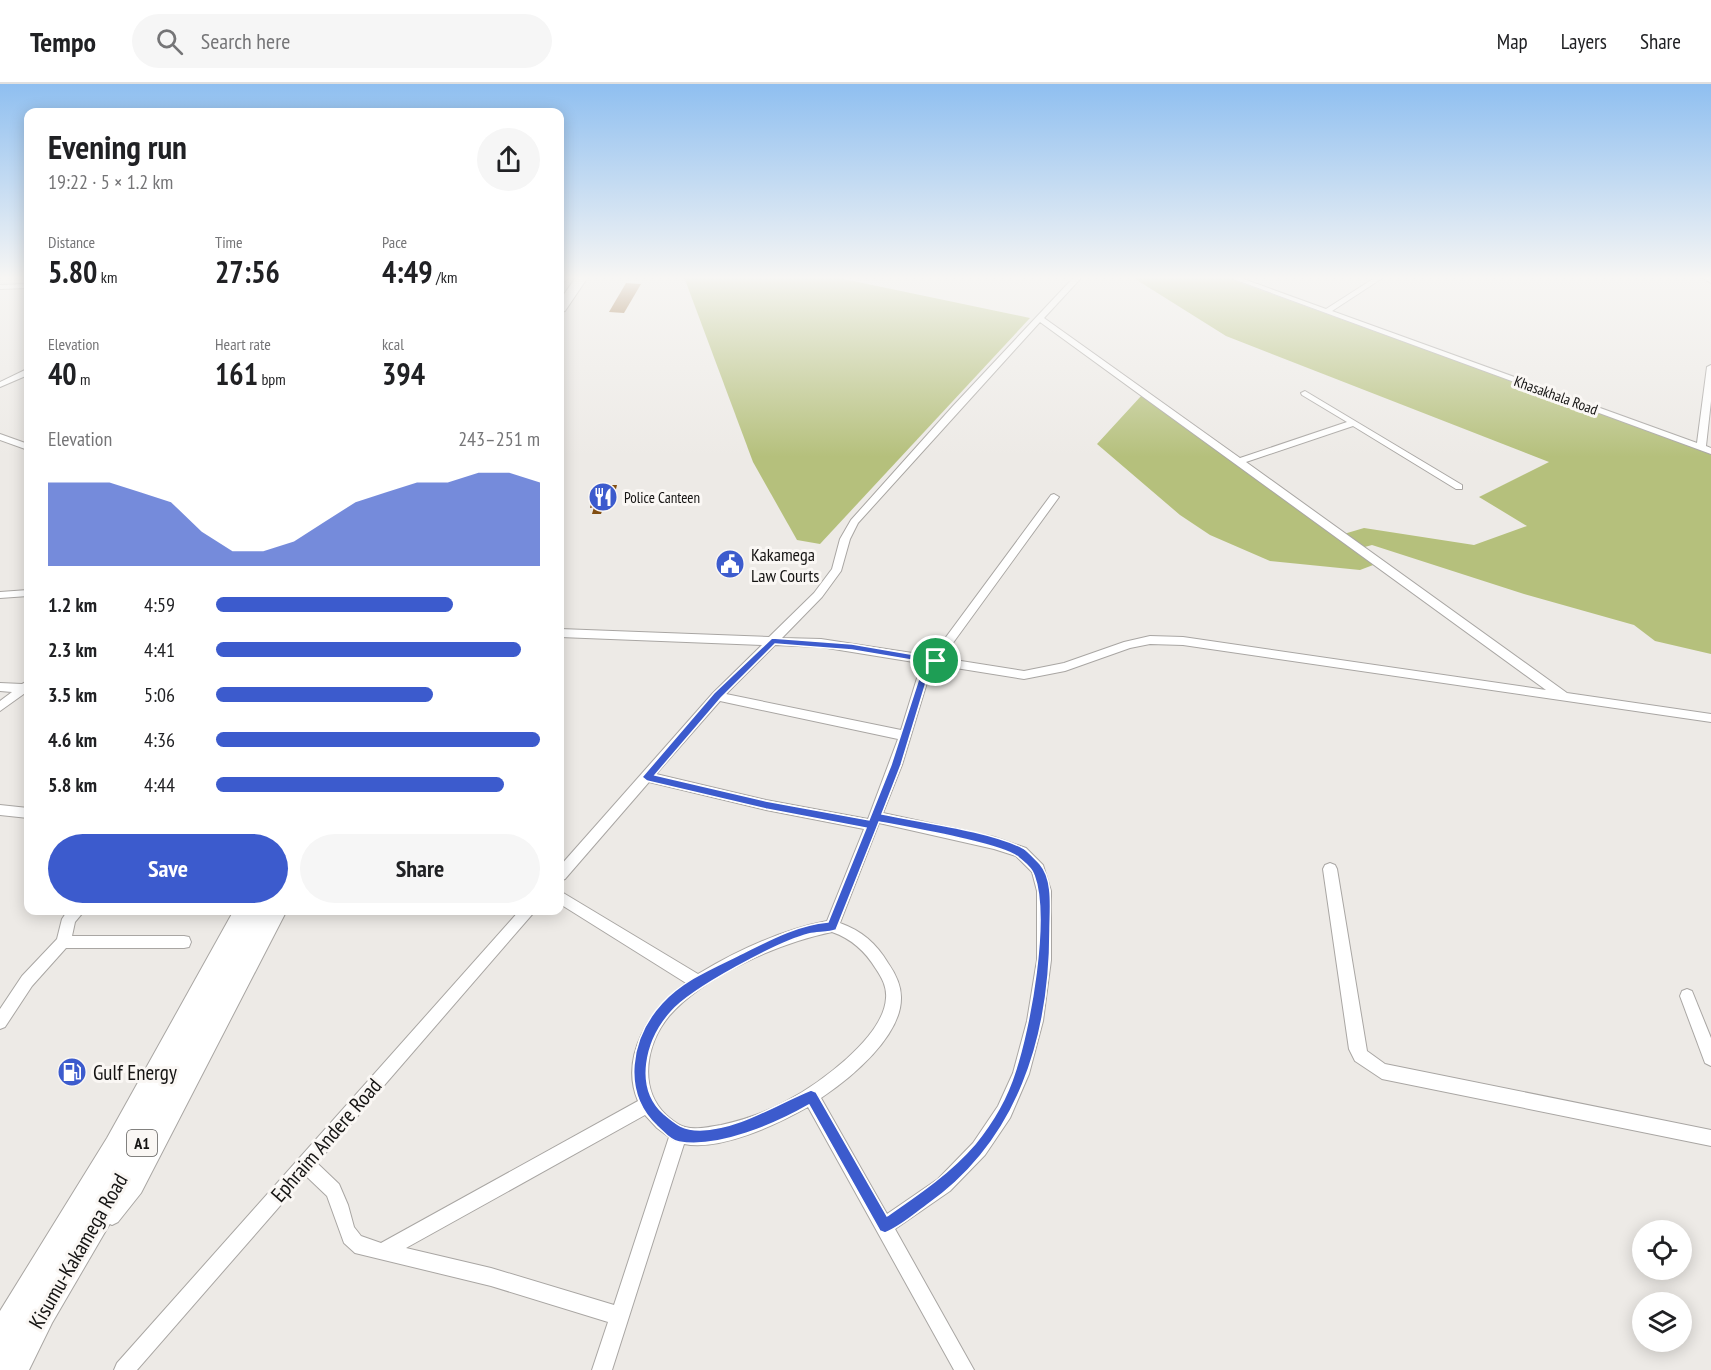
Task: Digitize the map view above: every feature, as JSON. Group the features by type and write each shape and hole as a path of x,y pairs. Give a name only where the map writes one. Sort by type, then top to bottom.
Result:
{"highway":[{"name":"Kisumu-Kakamega Road","path":"0,1342 112,1157 244,915"},
{"name":"Kisumu-Kakamega Road","path":"11,1370 61,1278 137,1150 261,915"}],"street":[{"path":"564,870 717,696 830,580 854,522 1022,337"},
{"path":"1067,337 1564,696"},
{"name":"Khasakhala Road","path":"1399,337 1711,450"},
{"path":"1701,447 1711,367"},
{"path":"0,385 24,374"},
{"path":"1305,393 1460,487"},
{"path":"1241,461 1354,423"},
{"path":"0,437 24,446"},
{"path":"832,926 874,821 924,675 1007,558 1054,497"},
{"path":"0,595 24,593"},
{"path":"564,633 772,641 852,647 1005,673 1042,673 1128,645 1161,640 1711,718"},
{"path":"0,687 24,687"},
{"path":"0,707 24,689"},
{"path":"717,696 905,736"},
{"path":"647,777 766,805 874,821 994,843 1021,852 1038,869 1044,891 1044,960 1035,1021 1021,1074 1005,1112 980,1149 944,1185 885,1226"},
{"path":"0,810 24,813"},
{"path":"1330,868 1357,1048 1368,1062 1382,1071 1711,1138"},
{"path":"564,899 697,982"},
{"path":"0,1022 27,981 63,942 69,919 73,915"},
{"path":"61,1278 135,1187 277,915"},
{"name":"Ephraim Andere Road","path":"124,1370 525,915"},
{"path":"832,926 854,933 874,951 892,982 893,1005 884,1030 856,1059 811,1096 789,1109 730,1131 702,1136 678,1135 655,1115 641,1093 639,1069 648,1036 666,1008 697,982 789,937 809,929 832,926"},
{"path":"63,942 184,942"},
{"path":"1687,996 1711,1058"},
{"path":"811,1096 963,1370"},
{"path":"382,1252 648,1104"},
{"path":"602,1370 678,1135"},
{"path":"305,1164 331,1188 341,1205 345,1225 352,1242 382,1252 491,1277 620,1316"}],"green space":[{"path":"706,337 1012,337 820,544 797,540 753,462"},
{"path":"1229,337 1391,337 1711,453 1711,654 1655,641 1634,625 1524,594 1372,545 1361,548 1381,562 1360,570 1270,561 1210,535 1180,515 1097,444 1142,395 1337,536 1364,528 1474,545 1527,526 1479,497 1549,462"}],"building":[{"name":"Police Canteen","path":"600,485 617,485 612,505 604,505 601,514 592,514 594,507 590,508 594,489 599,489"}],"place":[{"name":"Police Canteen","path":"603,497"},
{"name":"Kakamega Law Courts","path":"730,564"},
{"name":"Gulf Energy","path":"72,1072"}],"route":[{"path":"936,661 821,643 772,641 717,696 647,777 766,805 872,825 875,817 994,843 1021,852 1038,869 1044,891 1044,960 1035,1021 1021,1074 1005,1112 980,1149 944,1185 885,1226 811,1096 789,1109 730,1131 702,1136 678,1135 655,1115 641,1093 639,1069 648,1036 666,1008 697,982 789,937 809,929 832,926 872,825 896,765 924,675 936,661"}]}
